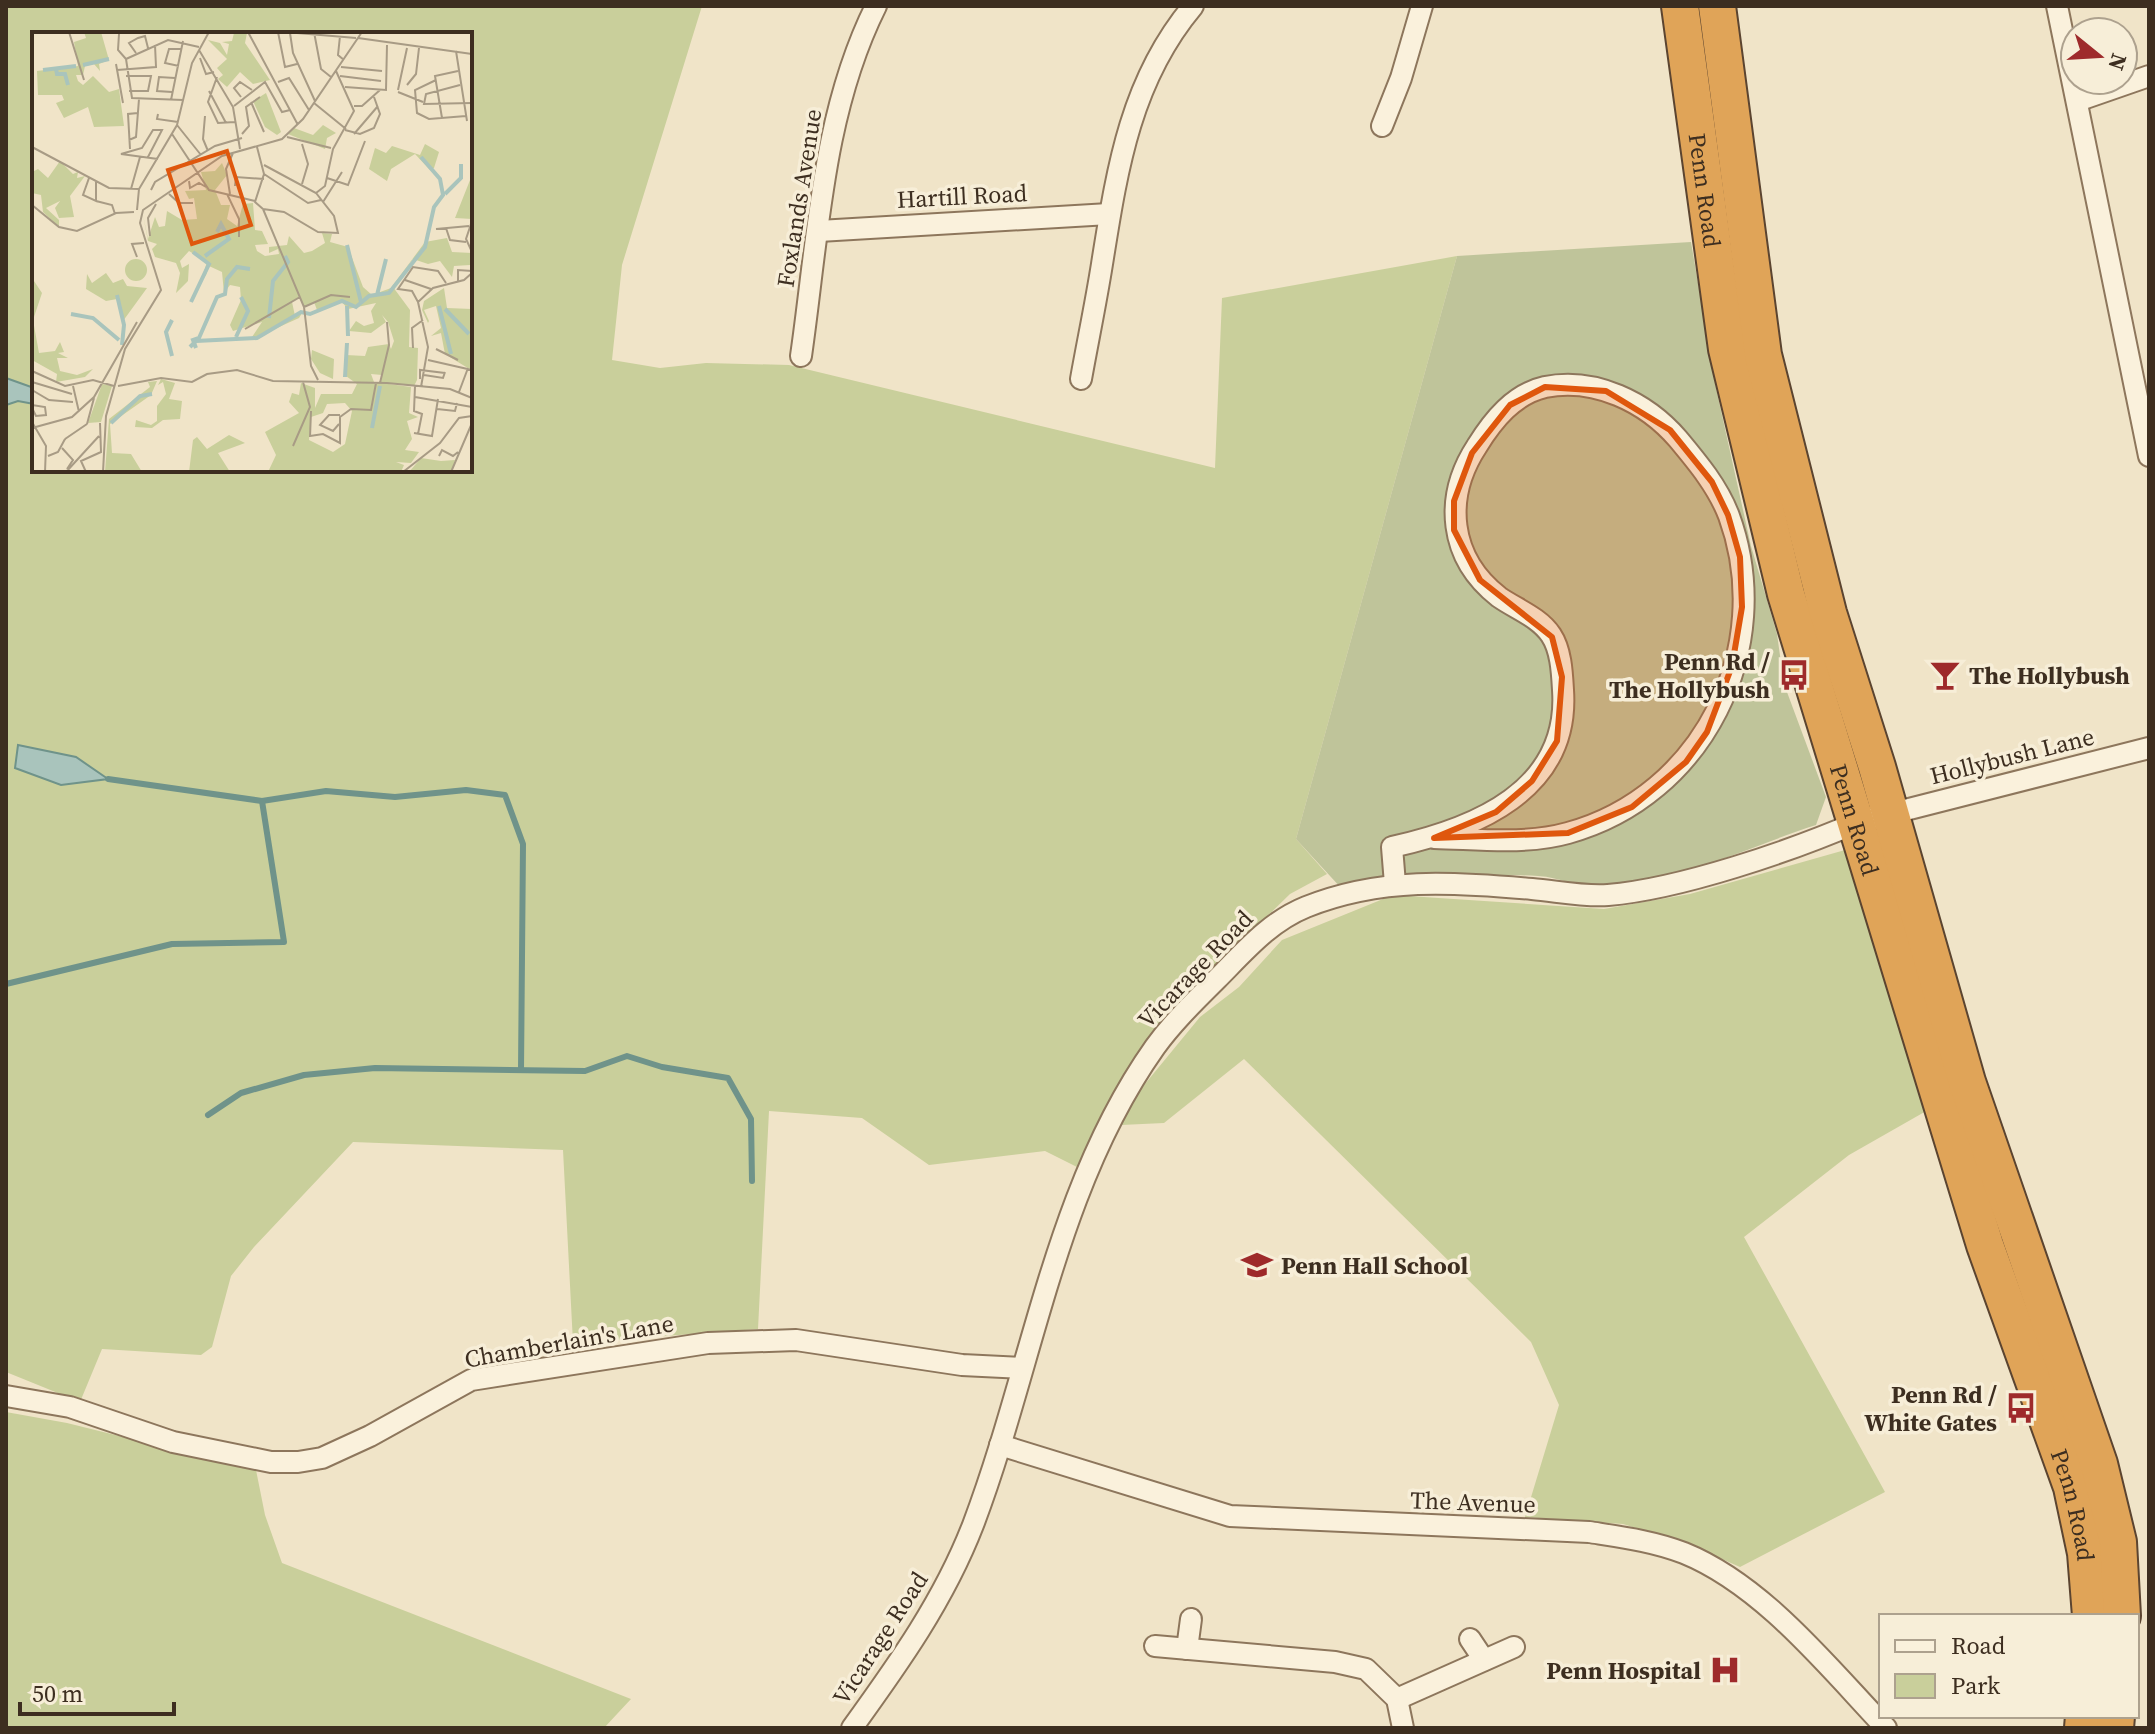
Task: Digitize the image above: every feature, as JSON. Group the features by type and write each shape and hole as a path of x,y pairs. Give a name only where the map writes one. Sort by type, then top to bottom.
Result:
{"highway":[{"name":"Penn Road","path":"1680,6 1727,349 1786,594 1873,818 2099,1464 2118,1542 2122,1614"},
{"name":"Penn Road","path":"1717,6 1763,355 1828,613 1877,767 1873,818 1985,1245 2072,1487 2086,1553 2091,1614"}],"street":[{"name":"Foxlands Avenue","path":"801,356 827,157 840,105 876,6"},
{"path":"1081,379 1109,214 1130,116 1165,46 1193,6"},
{"path":"1382,126 1401,78 1422,6"},
{"path":"2057,6 2144,414 2149,456"},
{"path":"2077,101 2149,76"},
{"name":"Hartill Road","path":"819,231 1109,214"},
{"path":"1395,884 1392,847 1434,838 1496,812 1515,798 1546,762 1562,721 1562,677 1552,637 1542,625 1480,580 1454,530 1454,501 1472,453 1489,427 1527,393 1545,387 1584,386 1630,400 1670,430 1712,482 1728,515 1740,557 1742,607 1739,638 1721,702 1707,732 1686,762 1665,783 1632,807 1600,823 1532,841 1434,838"},
{"name":"Hollybush Lane","path":"1873,818 2149,748"},
{"name":"Vicarage Road","path":"852,1728 921,1632 952,1576 1000,1445 1033,1324 1089,1172 1114,1118 1155,1047 1271,926 1305,908 1374,886 1456,882 1606,895 1668,885 1873,818"},
{"name":"Chamberlain's Lane","path":"6,1396 70,1407 173,1442 271,1462 298,1462 322,1458 370,1436 471,1380 708,1343 796,1340 962,1365 1021,1368"},
{"name":"The Avenue","path":"1000,1445 1230,1516 1589,1532 1644,1540 1686,1554 1711,1568 1779,1617 1886,1728"},
{"path":"1187,1649 1191,1619"},
{"path":"1470,1639 1484,1660"},
{"path":"1155,1646 1335,1662 1366,1669 1397,1699 1403,1728"},
{"path":"1397,1699 1514,1647"}],"highlighted area":[{"path":"1545,387 1606,391 1670,430 1712,482 1728,515 1740,557 1742,607 1732,666 1707,732 1686,762 1632,807 1568,833 1434,838 1496,812 1532,781 1557,741 1562,677 1552,637 1480,580 1463,553 1454,530 1454,501 1472,453 1510,405"}],"green space":[{"path":"6,6 702,6 622,265 612,360 660,368 706,363 789,365 1215,468 1222,298 1457,256 1296,839 1327,874 1290,894 1181,1000 1144,1044 1081,1169 1045,1151 929,1165 862,1118 769,1111 758,1329 573,1343 563,1150 353,1142 254,1247 231,1276 212,1347 201,1355 102,1349 80,1402 6,1372"},
{"path":"1691,242 1716,388 1751,546 1777,634 1784,684 1826,797 1816,825 1680,873 1627,887 1604,889 1546,877 1489,875 1342,889 1296,839 1457,256"},
{"path":"1845,850 1928,1110 1849,1155 1744,1237 1885,1492 1740,1567 1688,1544 1623,1524 1525,1517 1559,1405 1531,1342 1244,1059 1164,1123 1121,1125 1140,1090 1200,1017 1239,987 1282,940 1393,895 1604,909 1690,894"},
{"path":"6,1412 67,1423 256,1470 265,1515 282,1563 631,1699 604,1728 6,1728"}],"water":[{"path":"6,378 32,387 32,404 18,401 6,405"},
{"path":"18,745 76,757 108,779 61,785 15,768"}],"waterway":[{"path":"6,984 172,944 284,942 262,801 108,779"},
{"path":"262,801 326,791 395,797 466,790 505,795 523,844 521,1070"},
{"path":"208,1115 241,1093 304,1075 375,1068 585,1071 627,1056 662,1067 728,1078 751,1119 752,1181"}],"place":[{"name":"Penn Rd / The Hollybush","path":"1794,675"},
{"name":"The Hollybush","path":"1945,675"},
{"name":"Penn Hall School","path":"1257,1265"},
{"name":"Penn Rd / White Gates","path":"2021,1408"},
{"name":"Penn Hospital","path":"1725,1670"}]}
